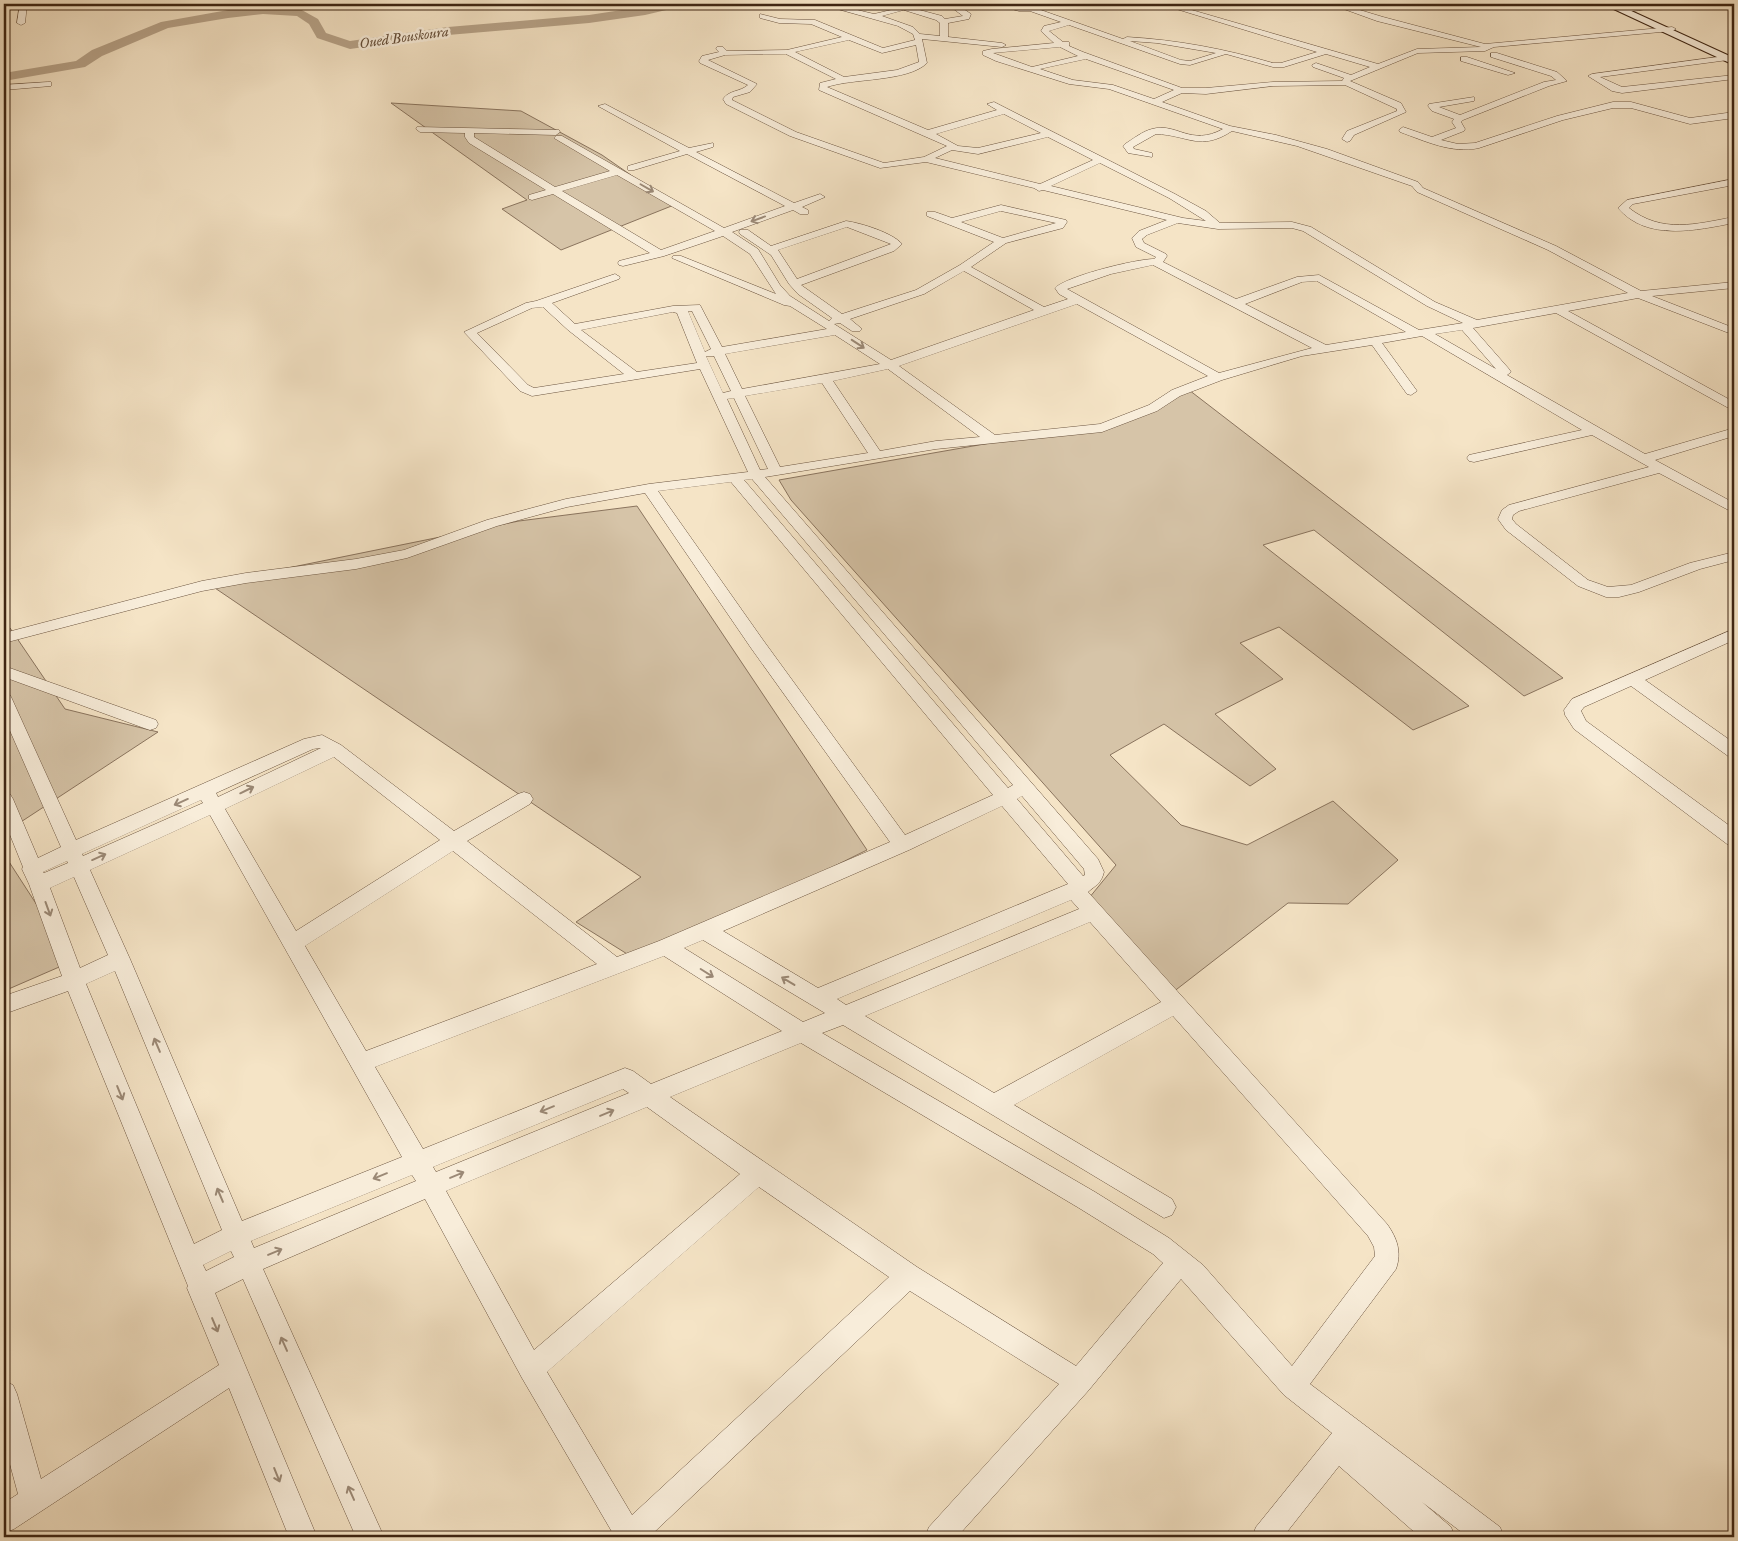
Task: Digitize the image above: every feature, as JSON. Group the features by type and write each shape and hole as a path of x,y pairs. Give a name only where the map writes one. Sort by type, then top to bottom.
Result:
{"main road":[{"path":"1608,4 1634,6 1668,29 1731,59"}],"street":[{"path":"21,23 23,4"},
{"path":"823,4 909,27 918,39 923,63 919,67 890,74 840,80 822,88 953,145 953,148"},
{"path":"944,22 966,17 967,14 951,4"},
{"path":"998,4 1019,10 1049,4"},
{"path":"1164,4 1378,67"},
{"path":"1333,4 1380,19 1487,48 1497,52 1494,55"},
{"path":"860,20 914,5"},
{"path":"905,8 939,18 944,22"},
{"path":"1031,9 1111,39 1184,63 1226,52"},
{"path":"762,16 779,21 810,22 882,51 918,39 944,38 1020,48"},
{"path":"944,22 944,38"},
{"path":"1067,23 1045,30 1046,34 1061,45 1088,56 1102,70 1181,90 1206,91 1273,84 1349,80 1416,51 1460,51 1668,29"},
{"path":"824,27 837,25"},
{"path":"850,38 787,52 722,51 703,61 751,82 750,88 730,95 727,99 734,105 766,122 828,148 883,166 926,159 953,148 978,151 1048,134"},
{"path":"1095,41 1111,39 1146,40 1226,52 1277,65 1328,51"},
{"path":"1080,42 986,53 1084,84 1117,89 1228,128 1261,134 1309,147 1415,184 1420,190 1552,248 1638,294 1734,332"},
{"path":"787,52 838,76 841,78 840,80"},
{"path":"1433,140 1460,129 1456,122 1460,118 1547,84 1563,81 1554,74 1494,55 1450,60"},
{"path":"1032,69 1088,56"},
{"path":"1464,58 1519,76"},
{"path":"1731,59 1592,76 1615,89 1622,90 1734,76"},
{"path":"1707,61 1734,76"},
{"path":"1316,64 1398,105 1402,110 1402,112 1350,133 1348,139"},
{"path":"1084,84 1088,77 1102,70"},
{"path":"1528,78 1547,84"},
{"path":"1112,81 1117,89"},
{"path":"4,88 48,84"},
{"path":"1156,102 1181,90"},
{"path":"1460,118 1435,109 1432,106 1471,99"},
{"path":"991,104 1202,213 1218,226"},
{"path":"1403,130 1460,147 1476,146 1560,118 1617,104 1690,121 1734,115"},
{"path":"602,106 804,212"},
{"path":"928,134 1004,111"},
{"path":"1149,154 1130,151 1128,146 1154,131 1197,140 1213,137 1228,131 1228,128"},
{"path":"420,129 470,133 563,134 631,168 734,232 759,256 777,288 799,307 826,324 839,325 865,335"},
{"path":"430,135 451,132"},
{"path":"470,133 472,141 660,254"},
{"path":"563,134 617,172 722,232"},
{"path":"631,168 710,144"},
{"path":"926,159 1039,188 1143,210 1177,220 1218,226 1287,225 1307,229 1431,304 1471,325 1517,385"},
{"path":"1039,188 1100,160"},
{"path":"532,198 617,172"},
{"path":"1734,182 1630,202 1623,208 1646,222 1676,230 1734,220"},
{"path":"623,263 660,254 722,232 734,232 746,233 804,212 825,200 794,206 734,232 677,258 633,270"},
{"path":"615,277 539,304 530,305 470,332 524,388 532,392 634,377 702,360 719,351 839,325 920,292 964,267 1002,241 1058,226 1062,222 1019,210 1001,208 953,221"},
{"path":"931,214 1002,241"},
{"path":"1177,220 1143,233 1137,238 1140,245 1163,258 1155,262 1144,263 1062,286 1063,292 1218,377"},
{"path":"771,248 846,224 854,225 893,240 896,244 890,249 795,285 777,288"},
{"path":"746,233 771,248 779,257 795,285 839,325 890,366 992,439"},
{"path":"677,258 799,307"},
{"path":"1155,262 1324,349"},
{"path":"964,267 1043,311"},
{"path":"1236,303 1301,279 1318,278 1517,385 1643,459 1734,509"},
{"path":"4,638 133,603 219,583 356,564 407,554 492,523 566,503 649,488 756,475 936,445 1094,430 1110,426 1152,408 1176,394 1218,377 1302,353 1471,325 1638,294 1706,286 1734,285"},
{"path":"719,397 826,380 890,366 1078,300"},
{"path":"539,304 549,306 572,328 634,377"},
{"path":"572,328 681,312 695,306 740,394 776,472"},
{"path":"1557,309 1734,407"},
{"path":"681,312 756,475 1026,787 1094,869 1095,876 1093,879 1077,888 817,998"},
{"path":"1375,341 1411,390"},
{"path":"889,350 905,360"},
{"path":"826,380 876,455"},
{"path":"1474,458 1594,430"},
{"path":"1643,459 1734,432"},
{"path":"1660,468 1514,508 1507,513 1505,519 1511,527 1582,583 1606,592 1634,589 1695,566 1734,556"},
{"path":"734,478 1007,797 1094,912 1376,1228 1386,1242 1387,1260 1293,1386"},
{"path":"649,488 757,644 902,845"},
{"path":"1734,634 1578,703 1572,710 1580,725 1734,838"},
{"path":"883,652 903,645"},
{"path":"4,671 150,724"},
{"path":"1632,679 1734,752"},
{"path":"4,699 120,959 248,1264 370,1537"},
{"path":"35,877 210,799 335,749 613,966"},
{"path":"360,1063 666,947 902,845 1026,787"},
{"path":"4,799 74,980 303,1537"},
{"path":"210,799 417,1161 531,1369 630,1537 908,1276"},
{"path":"292,944 453,841 524,799"},
{"path":"200,1288 248,1264 430,1186 1094,912"},
{"path":"704,930 1164,1208"},
{"path":"666,947 803,1033 1087,1200 1154,1242 1180,1262 1207,1288 1293,1386 1318,1408 1344,1439 1441,1537"},
{"path":"4,1005 74,980 120,959"},
{"path":"993,1105 1176,1004"},
{"path":"189,1258 237,1235 625,1078 758,1173 908,1276 1079,1382"},
{"path":"531,1369 758,1173"},
{"path":"939,1537 1079,1382 1180,1262"},
{"path":"4,1519 234,1370"},
{"path":"4,1394 33,1500"},
{"path":"1266,1537 1344,1439"},
{"path":"1344,1439 1490,1537"}],"shaded area":[{"path":"391,103 521,111 602,155 674,205 561,250 502,209 527,200"},
{"path":"1189,390 1563,678 1524,696 1314,530 1263,545 1469,706 1413,730 1279,627 1240,643 1283,679 1215,714 1276,769 1250,786 1164,724 1110,755 1181,825 1247,845 1333,801 1398,860 1348,904 1288,903 1168,996 1089,898 1116,865 791,500 779,480 996,442 1094,431"},
{"path":"637,506 867,850 640,962 576,922 641,877 209,584 519,521"},
{"path":"10,628 65,709 158,732 4,833 4,630"},
{"path":"4,854 73,961 4,991"}],"waterway":[{"name":"Oued Bouskoura","path":"4,77 80,64 97,53 165,25 263,10 300,13 314,22 321,35 350,45 448,31 589,19 645,11 675,4"}]}
